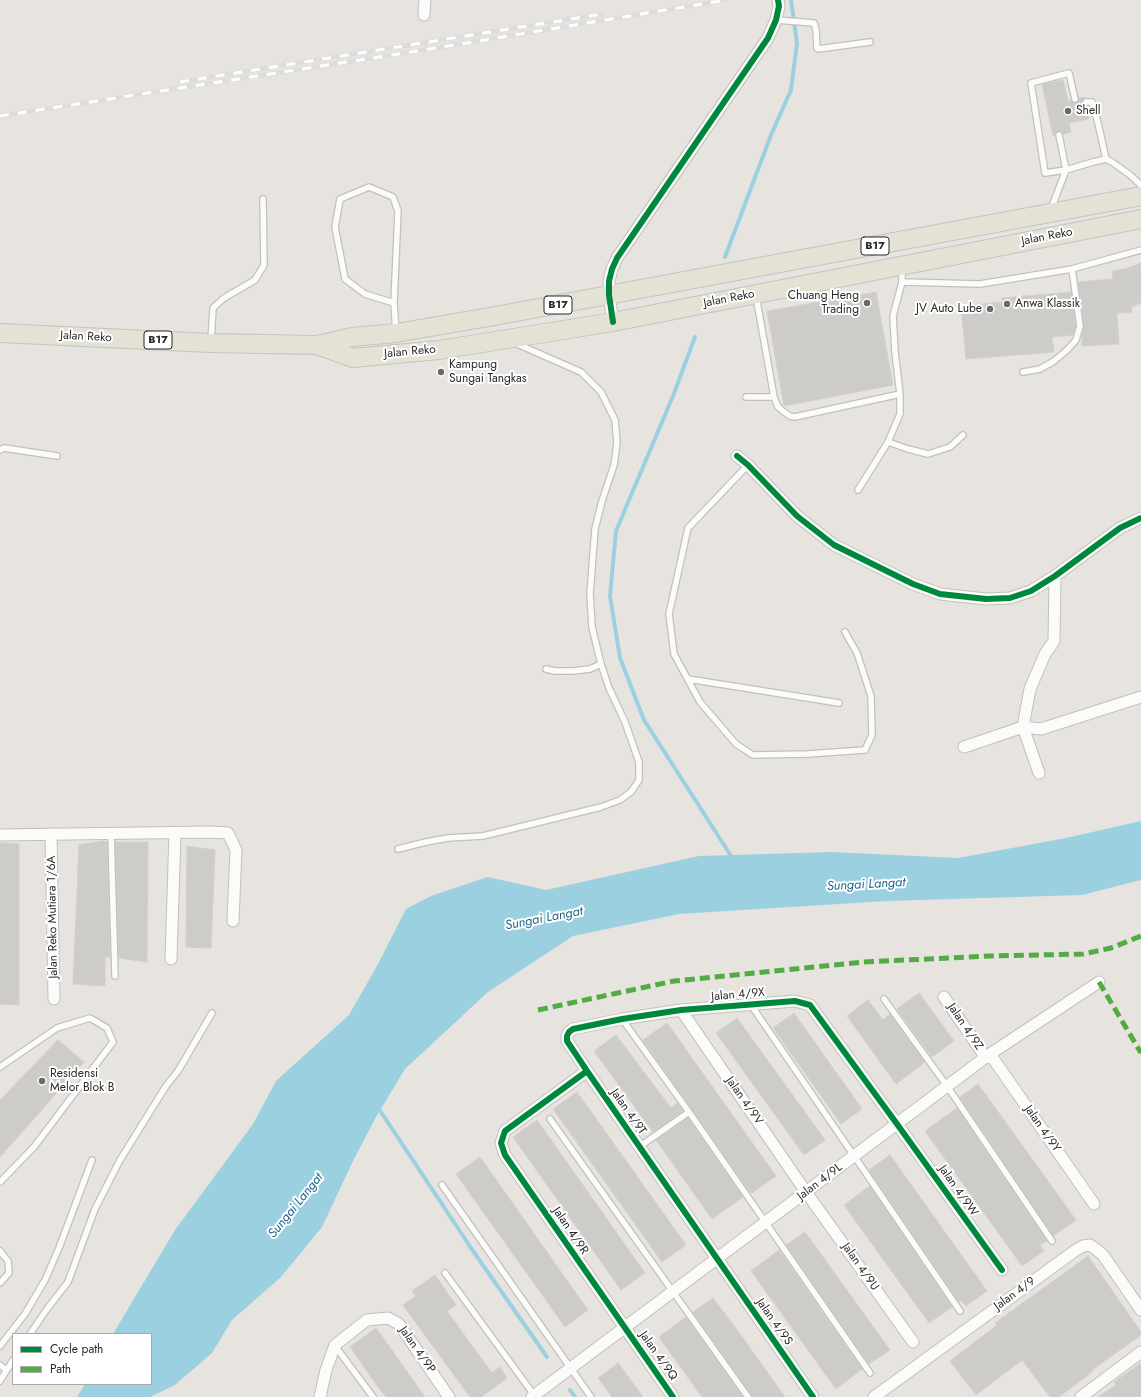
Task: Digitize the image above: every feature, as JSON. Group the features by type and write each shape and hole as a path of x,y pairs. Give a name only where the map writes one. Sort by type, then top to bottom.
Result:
{"main road":[{"name":"Jalan Reko","path":"0,333 210,343 317,345 352,337 396,333 609,296 1141,196"},
{"name":"Jalan Reko","path":"317,345 353,358 439,350 613,322 756,294 902,274 1141,219"}],"street":[{"path":"424,15 425,0"},
{"path":"613,322 609,296 609,281 617,258 781,21 778,0"},
{"path":"737,456 748,465 797,516 834,545 913,584 940,594 986,599 1010,598 1031,591 1056,576 1120,528 1141,518"},
{"path":"1039,773 1023,727 1030,689 1045,654 1054,641 1056,576"},
{"path":"964,747 1023,727 1041,729 1141,697"},
{"path":"171,959 175,833"},
{"path":"0,835 228,833 236,850 233,921"},
{"name":"Jalan Reko Mutiara 1/6A","path":"51,834 54,999"},
{"name":"Jalan 4/9L","path":"533,1396 988,1056 1099,982"},
{"name":"Jalan 4/9Z","path":"944,997 988,1056"},
{"name":"Jalan 4/9X","path":"587,1072 567,1041 569,1032 573,1029 681,1010 795,1001 810,1005 897,1124"},
{"name":"Jalan 4/9V","path":"681,1010 806,1192"},
{"name":"Jalan 4/9Y","path":"988,1056 1094,1204"},
{"name":"Jalan 4/9R","path":"587,1072 505,1131 501,1144 505,1155 624,1328"},
{"name":"Jalan 4/9T","path":"587,1072 717,1259"},
{"name":"Jalan 4/9W","path":"897,1124 1002,1270"},
{"name":"Jalan 4/9U","path":"806,1192 914,1342"},
{"name":"Jalan 4/9","path":"874,1397 1083,1246 1090,1245 1103,1255 1141,1310"},
{"name":"Jalan 4/9S","path":"717,1259 813,1397"},
{"name":"Jalan 4/9P","path":"335,1345 367,1320 388,1318 399,1324 449,1397"},
{"name":"Jalan 4/9Q","path":"624,1328 673,1397"},
{"path":"320,1397 326,1370 335,1345"},
{"path":"1081,1397 1141,1352"},
{"path":"545,1388 551,1397"}],"lane":[{"path":"781,21 815,24 818,49 870,42"},
{"path":"1075,100 1068,73 1031,83 1045,173 1066,170 1106,159"},
{"path":"1086,102 1092,102 1106,159 1130,175 1141,185"},
{"path":"1046,213 1052,209 1066,170 1059,135"},
{"path":"394,303 365,294 345,279 335,227 340,199 369,187 392,197 398,211 394,303 396,333"},
{"path":"210,343 213,308 224,298 255,280 264,266 262,199"},
{"path":"858,490 888,442 900,414 900,394 894,352 893,316 902,274 980,284 1072,269 1141,250"},
{"path":"1023,372 1040,369 1054,361 1076,340 1080,326 1072,269"},
{"path":"756,294 774,397 778,407 790,416 795,417 900,394"},
{"path":"398,849 448,838 482,836 601,807 620,800 631,792 639,780 638,762 624,722 609,688 601,664 592,627 590,594 595,529 602,501 614,465 617,443 615,420 601,392 581,372 505,339"},
{"path":"746,397 774,397"},
{"path":"888,442 928,454 950,447 962,435"},
{"path":"0,450 4,448 58,456"},
{"path":"748,465 688,528 668,614 674,654 700,702 736,744 753,755 807,754 865,750 872,735 871,696 857,653 845,632"},
{"path":"546,669 573,672 590,669 601,664"},
{"path":"688,679 839,704"},
{"path":"111,834 115,976"},
{"path":"884,1000 947,1086 1052,1241"},
{"path":"751,1005 960,1311"},
{"path":"31,1333 47,1308 68,1282 95,1210 120,1160 166,1086 178,1071 212,1013"},
{"path":"0,1066 57,1028 90,1018 107,1028 113,1042 34,1147 0,1182"},
{"path":"622,1020 689,1112 870,1373"},
{"path":"639,1147 689,1112"},
{"path":"550,1119 748,1397"},
{"path":"0,1346 24,1314 45,1280 59,1248 92,1160"},
{"path":"442,1186 591,1397"},
{"path":"0,1251 8,1261 9,1273 0,1282"},
{"path":"445,1273 533,1396"},
{"path":"335,1345 373,1397"},
{"path":"0,1381 12,1361"},
{"path":"0,1366 6,1370"}],"water":[{"name":"Sungai Langat","path":"1141,821 1141,880 1082,895 887,901 679,914 573,936 488,992 405,1069 376,1117 353,1161 322,1227 281,1277 232,1320 212,1353 175,1385 150,1397 77,1397 84,1385 152,1385 152,1333 114,1333 175,1230 253,1124 276,1081 349,1015 378,964 406,909 431,896 488,877 546,890 699,856 832,852 958,858 1066,838"}],"building":[{"name":"Shell","path":"1063,80 1068,101 1071,100 1076,103 1078,102 1079,98 1085,97 1082,102 1087,106 1089,119 1069,123 1071,132 1063,134 1061,131 1058,131 1053,136 1042,84"},
{"path":"1141,263 1141,303 1131,307 1132,312 1117,313 1119,344 1082,346 1084,325 1078,282 1113,279 1112,271 1125,269"},
{"path":"876,292 893,385 784,406 767,311"},
{"path":"1071,292 1076,326 1073,335 1052,337 1054,352 966,359 961,306 1003,302 1002,298"},
{"path":"103,841 107,842 110,957 105,957 105,986 73,984 79,845"},
{"path":"115,842 148,842 147,962 119,958"},
{"path":"0,843 19,844 19,1005 0,1004"},
{"path":"187,846 215,850 211,948 186,947"},
{"path":"919,993 954,1041 932,1057 897,1009"},
{"path":"868,1000 883,1020 890,1014 925,1062 896,1084 847,1016"},
{"path":"794,1013 862,1109 841,1124 773,1028"},
{"path":"737,1018 825,1140 804,1155 716,1033"},
{"path":"667,1023 776,1176 752,1193 643,1040"},
{"path":"616,1035 671,1108 677,1103 683,1111 653,1132 594,1051"},
{"name":"Residensi Melor Blok B","path":"58,1040 84,1062 0,1157 0,1100"},
{"path":"978,1084 1076,1220 1053,1236 960,1097"},
{"path":"577,1092 686,1245 662,1262 553,1109"},
{"path":"957,1108 1047,1241 1040,1245 1044,1251 1022,1266 925,1131"},
{"path":"688,1118 743,1197 712,1219 656,1140"},
{"path":"537,1120 645,1273 621,1290 513,1137"},
{"path":"890,1155 987,1291 966,1306 961,1300 959,1302 869,1170"},
{"path":"480,1157 588,1310 565,1327 456,1174"},
{"path":"870,1186 952,1307 929,1323 844,1205"},
{"path":"805,1232 890,1350 869,1364 786,1245"},
{"path":"779,1250 862,1369 836,1389 751,1271"},
{"path":"1088,1256 1141,1332 1141,1335 1092,1370 1093,1371 1059,1397 1050,1397 1022,1360 976,1395 950,1361 997,1325 995,1323"},
{"path":"435,1275 456,1305 447,1311 492,1373 500,1367 507,1378 481,1397 470,1397 403,1305 416,1296 412,1291"},
{"path":"713,1298 785,1397 752,1397 693,1312"},
{"path":"686,1317 743,1397 702,1397 666,1347 659,1337"},
{"path":"376,1328 425,1397 386,1397 378,1387 350,1347"},
{"path":"618,1363 643,1397 612,1397 598,1378"},
{"path":"1141,1363 1141,1397 1098,1397 1116,1385 1114,1382"}],"waterway":[{"path":"725,257 771,135 791,90 797,43 791,0"},
{"path":"695,337 673,396 616,531 610,596 620,658 644,720 733,859"},
{"path":"377,1106 471,1248 547,1357"},
{"path":"570,1390 575,1397"}],"railway":[{"path":"0,116 418,51 726,0"},
{"path":"180,82 602,14"}],"marked path":[{"path":"538,1010 674,981 864,962 990,956 1083,954 1111,948 1141,936"},
{"path":"1099,982 1141,1053"}],"cycle path":[{"path":"613,322 609,295 609,281 617,258 768,38 776,20 779,6 778,0"},
{"path":"737,456 748,465 797,516 834,545 913,584 940,594 986,599 1010,598 1031,591 1055,576 1120,528 1141,518"},
{"path":"587,1071 567,1041 567,1036 573,1029 622,1019 681,1010 795,1001 810,1005 1002,1270"},
{"path":"673,1397 505,1155 501,1143 505,1131 587,1071 813,1397"}],"place":[{"name":"Shell","path":"1068,111"},
{"name":"Chuang Heng Trading","path":"867,303"},
{"name":"Anwa Klassik","path":"1007,304"},
{"name":"JV Auto Lube","path":"990,309"},
{"name":"Kampung Sungai Tangkas","path":"441,372"},
{"name":"Residensi Melor Blok B","path":"42,1081"}]}
